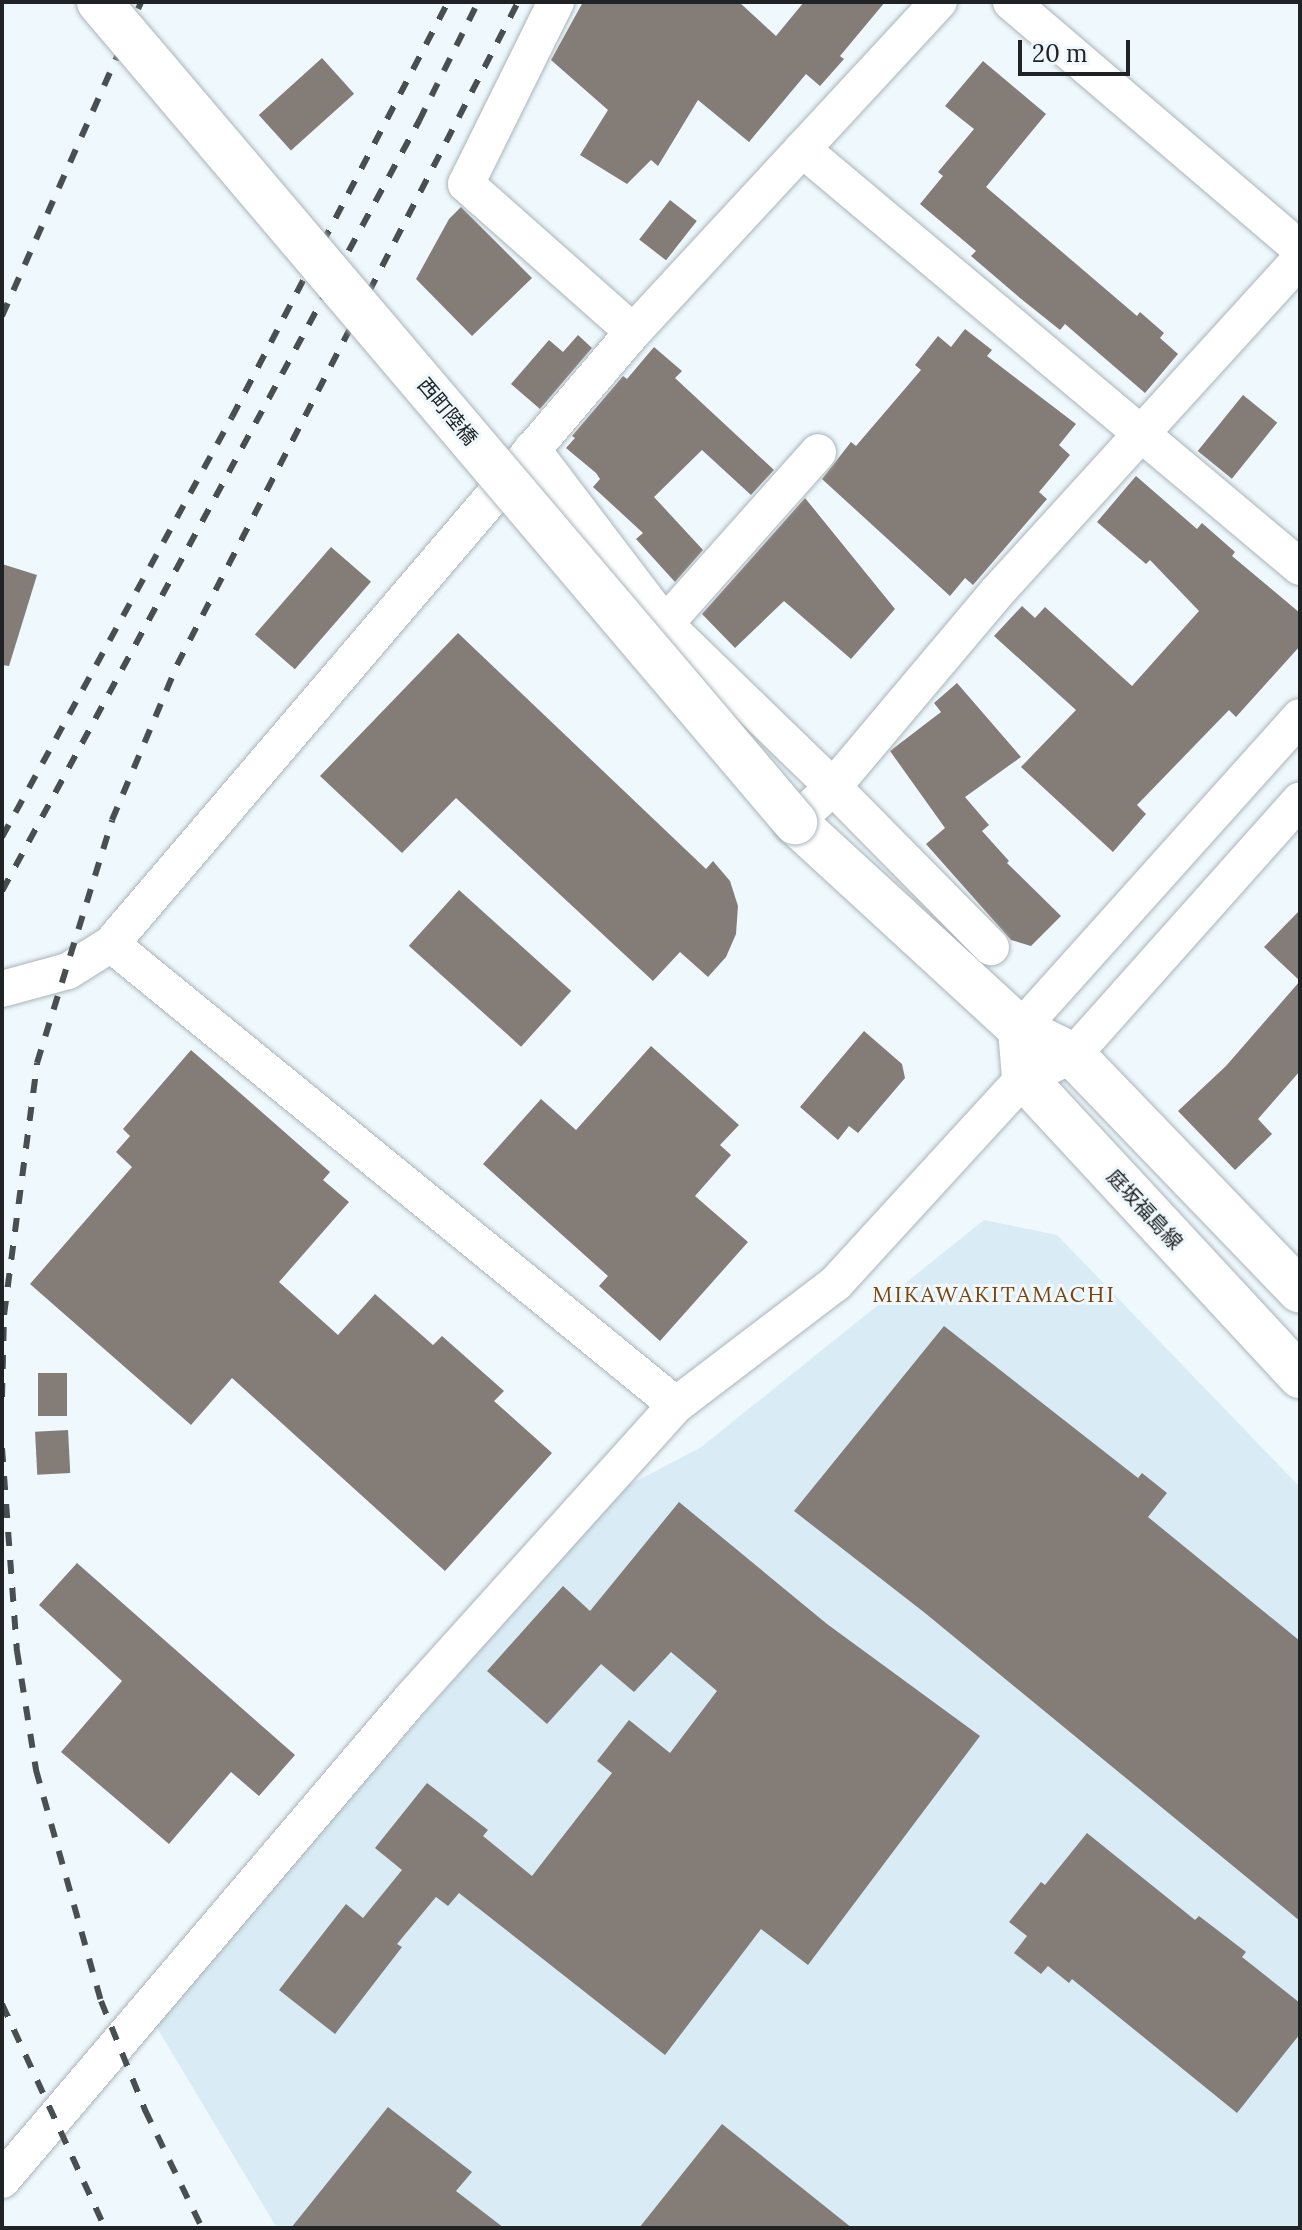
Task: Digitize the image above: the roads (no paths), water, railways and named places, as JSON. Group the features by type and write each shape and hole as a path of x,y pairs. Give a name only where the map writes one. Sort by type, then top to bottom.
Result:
{"main road":[{"name":"西町陸橋","path":"99,2 795,822"},
{"path":"795,822 1020,1029 1073,1055 1300,1291"},
{"path":"1020,1029 1024,1078"},
{"name":"庭坂福島線","path":"1024,1078 1300,1376"}],"street":[{"path":"556,2 466,184 633,332"},
{"path":"2,989 68,971 111,944 633,332 939,2"},
{"path":"1011,2 1300,249"},
{"path":"802,149 1142,431 1300,567"},
{"path":"795,822 833,787 998,591 1300,259"},
{"path":"532,449 665,624 833,787 991,947"},
{"path":"665,624 818,452"},
{"path":"1020,1029 1300,717"},
{"path":"2,2180 401,1710 676,1405 836,1283 1024,1078 1073,1055 1300,800"},
{"path":"111,944 676,1405"}],"railway":[{"path":"2,316 141,2"},
{"path":"2,837 232,417 448,2"},
{"path":"2,891 419,121 478,2"},
{"path":"2,1397 4,1315 37,1063 112,820 177,665 518,2"},
{"path":"2,1448 17,1651 36,1770 101,2001 145,2110 202,2228"},
{"path":"2,2004 105,2228"}],"district":[{"name":"MIKAWAKITAMACHI","path":"994,1295"}]}
